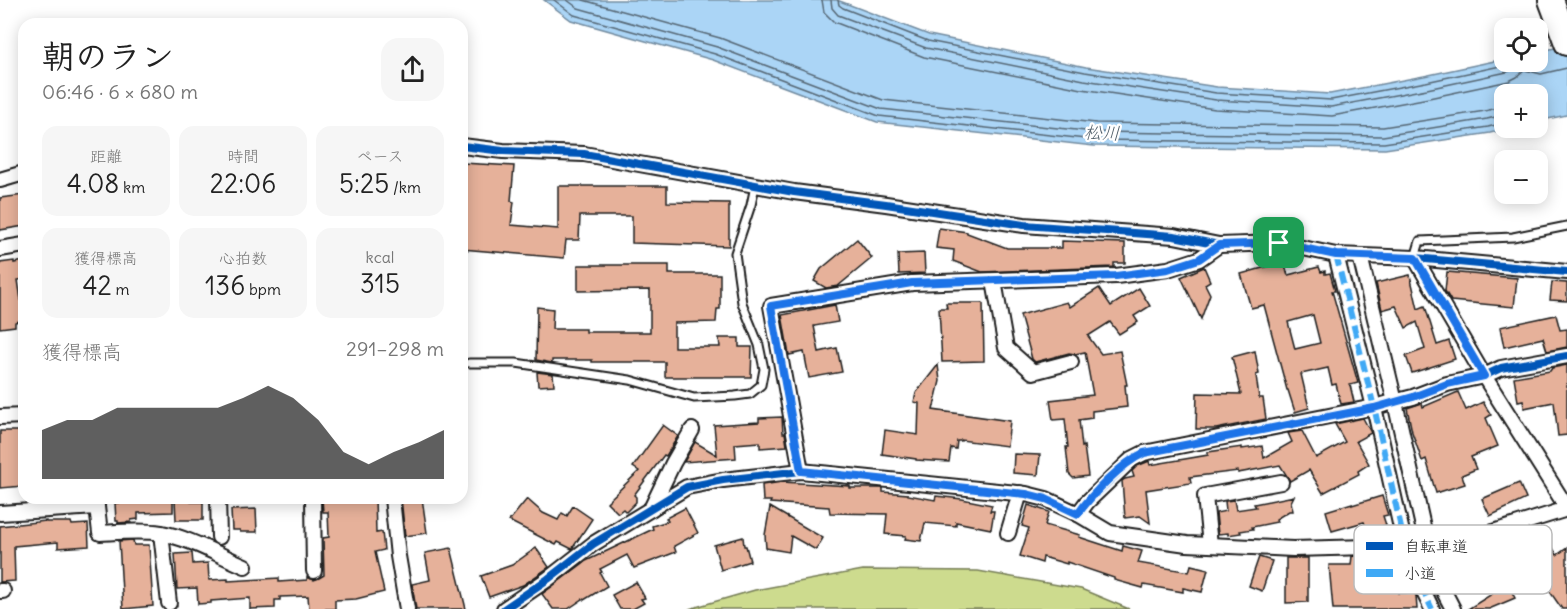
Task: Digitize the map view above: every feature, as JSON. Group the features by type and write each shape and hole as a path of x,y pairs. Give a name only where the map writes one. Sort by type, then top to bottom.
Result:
{"highway":[{"path":"1551,0 1567,43"}],"street":[{"path":"468,147 503,151 584,154 755,186 1024,225 1174,236 1219,245 1279,243 1336,255 1415,258 1567,272"},
{"path":"0,180 18,175"},
{"path":"801,471 771,306 912,283 1116,276 1168,269 1199,259 1219,245"},
{"path":"0,249 18,246"},
{"path":"1336,255 1400,525"},
{"path":"1360,256 1423,525"},
{"path":"1415,258 1484,376 1567,508 1515,525"},
{"path":"994,281 1006,348 1033,372 1071,362"},
{"path":"1078,514 1087,501 1132,459 1144,453 1374,408 1447,384 1484,376 1501,368 1567,356"},
{"path":"0,417 18,416"},
{"path":"651,508 692,430"},
{"path":"504,609 593,544 687,487 723,480 801,471 1020,493 1046,499 1110,533 1187,544 1293,549 1354,547"},
{"path":"1210,545 1205,496 1281,482"},
{"path":"1008,533 1020,493"},
{"path":"0,513 86,504"},
{"path":"96,504 100,533 161,533 188,541 244,567"},
{"path":"218,504 219,537"},
{"path":"313,504 314,571"},
{"path":"393,504 407,609"},
{"path":"161,533 169,603"},
{"path":"1425,594 1432,609"},
{"path":"1445,594 1453,609"}],"lane":[{"path":"470,363 516,363 630,380 694,398 750,394 761,386 764,369 759,345 742,303 735,253 755,186"},
{"path":"1415,258 1420,241 1513,237 1567,226"}],"green space":[{"path":"863,570 978,571 1081,589 1129,609 689,609 755,590"}],"water":[{"name":"松川","path":"544,0 837,0 929,35 1086,67 1217,87 1330,94 1494,61 1494,72 1548,72 1548,50 1567,45 1567,115 1548,119 1548,84 1494,84 1494,132 1490,133 1385,149 1094,146 877,122 713,60 571,20"}],"building":[{"path":"468,163 514,166 511,201 514,202 511,225 558,229 558,186 667,186 667,202 729,203 729,246 632,243 632,216 580,216 579,240 566,240 564,258 468,250"},
{"path":"18,196 18,227 0,230 0,198"},
{"path":"939,228 967,232 1007,248 1062,248 1062,241 1125,243 1125,263 1114,263 1114,267 982,272 953,261 954,250 936,248"},
{"path":"857,239 872,258 838,286 826,288 814,281 821,269"},
{"path":"924,253 925,273 899,274 898,254"},
{"path":"18,262 18,321 15,322 15,326 0,328 0,263"},
{"path":"1284,262 1288,275 1319,267 1321,272 1330,273 1335,291 1332,291 1358,383 1350,385 1354,402 1341,404 1336,384 1332,385 1328,368 1301,374 1309,408 1295,412 1264,305 1251,308 1241,274","holes":["1313,315 1320,343 1295,349 1288,322"]},
{"path":"578,265 669,265 669,274 720,274 720,309 717,309 716,322 674,323 674,347 720,347 719,338 739,338 739,347 752,347 751,377 665,377 665,362 552,360 552,363 536,360 537,307 553,309 552,329 586,329 586,332 650,332 650,290 578,291"},
{"path":"1204,267 1210,281 1205,284 1210,294 1201,319 1181,277"},
{"path":"1447,272 1517,278 1514,307 1451,301 1445,291"},
{"path":"1410,275 1418,309 1425,306 1437,345 1449,341 1455,359 1412,373 1406,356 1425,349 1417,322 1406,328 1396,306 1382,310 1376,283"},
{"path":"1552,282 1567,283 1567,301 1550,300"},
{"path":"1099,288 1111,306 1139,288 1150,306 1134,316 1138,322 1119,334 1110,322 1088,336 1101,354 1120,351 1127,385 1125,385 1127,407 1092,411 1092,418 1079,420 1088,476 1073,478 1069,474 1065,419 1053,420 1050,400 1093,395 1085,352 1069,353 1035,362 1032,359 1020,315 1067,302 1070,307"},
{"path":"946,303 983,303 984,361 942,362 939,308 947,308"},
{"path":"835,305 838,322 814,326 819,352 837,348 842,372 809,378 804,352 789,355 782,315"},
{"path":"1556,315 1560,330 1567,329 1567,347 1547,351 1543,338 1504,347 1500,327"},
{"path":"1255,351 1259,374 1256,375 1259,398 1263,398 1266,419 1216,429 1196,429 1197,393 1241,394 1232,357"},
{"path":"938,365 940,381 933,410 1010,421 1007,446 957,441 956,449 951,448 949,462 916,460 882,454 885,430 918,435 919,403 914,402 916,393"},
{"path":"1567,365 1567,435 1558,436 1554,402 1524,408 1523,400 1518,401 1514,377 1550,371 1552,368"},
{"path":"537,372 553,374 554,385 538,386"},
{"path":"1458,392 1466,410 1483,402 1491,415 1486,418 1498,446 1471,457 1476,469 1462,475 1465,484 1436,493 1426,459 1422,461 1412,432 1407,408 1422,403 1423,407"},
{"path":"782,417 787,446 760,448 760,442 735,444 736,458 684,462 695,442 717,455 714,425 759,422 759,418"},
{"path":"1363,418 1371,433 1356,441 1369,464 1358,471 1359,474 1323,493 1309,470 1290,481 1280,465 1238,473 1238,471 1190,477 1191,483 1146,490 1150,523 1140,516 1125,518 1122,481 1134,477 1132,471 1137,466 1149,461 1150,465 1242,447 1242,449 1262,446 1264,458 1292,442 1288,433 1302,431 1316,458 1345,442 1335,424"},
{"path":"663,425 678,436 666,456 664,455 634,495 636,502 626,512 623,509 618,513 607,502 639,471 633,467"},
{"path":"0,431 18,431 18,486 0,488"},
{"path":"1014,454 1040,455 1038,475 1013,473"},
{"path":"782,482 850,486 850,488 883,488 883,492 908,494 935,500 936,496 962,499 992,505 990,511 994,511 991,529 956,522 956,526 925,523 921,541 905,539 906,536 885,534 887,514 830,513 829,507 763,501 762,485"},
{"path":"1519,483 1526,499 1490,516 1482,499"},
{"path":"1294,496 1291,502 1293,511 1276,519 1277,522 1252,527 1253,529 1240,531 1241,533 1218,534 1216,513 1226,511 1225,501 1234,500 1236,510"},
{"path":"1382,496 1388,515 1383,516 1386,525 1365,525 1364,522 1332,531 1326,511 1352,503 1352,505"},
{"path":"527,499 543,513 558,520 562,513 567,516 573,506 592,519 572,549 558,542 556,545 509,521"},
{"path":"115,504 173,504 173,512 138,513 138,519 131,520 131,522 118,523"},
{"path":"175,504 203,504 203,520 176,520"},
{"path":"322,504 375,504 376,533 382,532 384,550 375,552 384,592 356,599 335,600 335,609 309,609 308,596 280,597 280,600 275,600 275,608 250,609 250,598 198,604 197,588 177,589 175,554 192,553 193,564 208,563 209,580 279,578 279,582 307,580 307,577 314,580 324,575 323,538 329,537 328,512 323,512"},
{"path":"402,504 423,504 427,533 405,536"},
{"path":"1028,505 1049,512 1045,525 1122,551 1123,546 1142,551 1138,563 1189,572 1191,565 1208,569 1202,592 1183,588 1183,592 1144,585 1143,588 1114,580 1114,578 1067,562 1067,564 1043,557 1042,563 1020,556 1029,528 1022,526"},
{"path":"770,507 823,538 816,550 791,536 789,552 766,548 765,535"},
{"path":"685,508 698,533 674,546 676,552 634,568 627,555 600,569 607,586 568,609 553,609 542,594 586,561 653,529 652,526 668,521 666,518"},
{"path":"256,509 257,532 232,530 231,510"},
{"path":"46,521 71,522 72,525 88,524 89,546 58,548 58,542 14,546 15,581 0,582 0,526"},
{"path":"743,537 750,561 721,570 714,545"},
{"path":"133,540 134,545 149,545 153,606 123,609 119,541"},
{"path":"1552,547 1557,555 1567,548 1567,609 1562,609 1552,594"},
{"path":"451,548 466,609 416,609 412,584 430,580 425,553"},
{"path":"536,548 549,567 523,585 489,597 481,576 512,565"},
{"path":"1352,556 1354,556 1354,594 1415,594 1417,609 1333,609 1329,565 1351,565"},
{"path":"1259,557 1272,561 1262,591 1249,586"},
{"path":"1286,558 1308,558 1308,602 1286,603"},
{"path":"636,582 645,598 641,599 644,603 633,609 620,609 612,595"},
{"path":"1492,594 1513,594 1515,598 1489,609 1468,609"}],"marked path":[{"path":"1336,255 1400,525"},
{"path":"1425,594 1432,609"}],"cycle path":[{"path":"468,147 503,151 584,154 794,192 1024,225 1174,236 1219,245 1279,243 1336,255 1415,258 1567,272"},
{"path":"504,609 593,544 687,487 723,480 801,471 1026,494 1046,499 1078,514 1087,502 1132,459 1144,453 1374,407 1413,397 1447,384 1484,376 1501,368 1567,356"}],"route":[{"path":"1279,243 1336,255 1415,258 1484,376 1447,384 1374,408 1144,453 1132,459 1087,501 1078,514 1046,499 1001,490 801,471 771,306 912,283 1116,276 1168,269 1199,259 1219,245 1279,243"}]}
